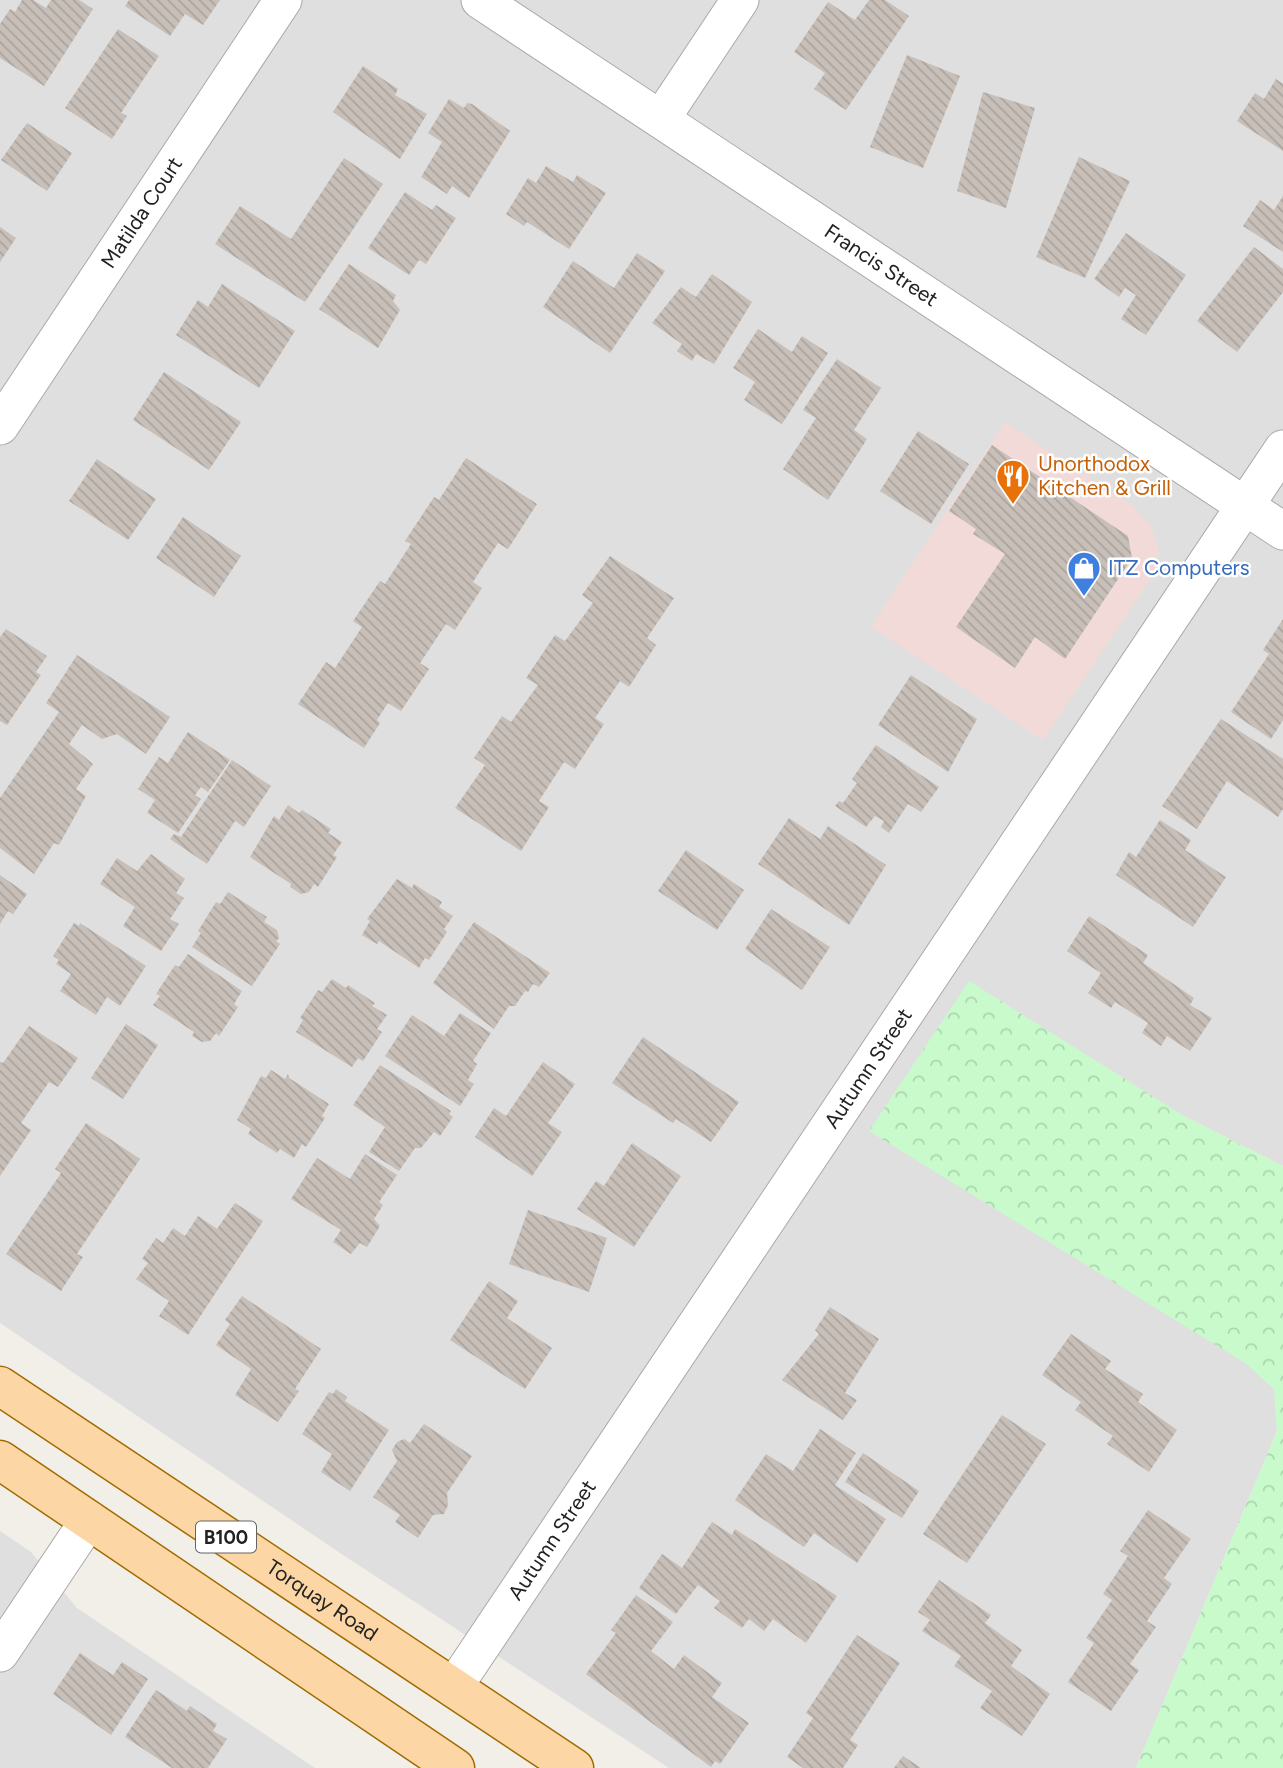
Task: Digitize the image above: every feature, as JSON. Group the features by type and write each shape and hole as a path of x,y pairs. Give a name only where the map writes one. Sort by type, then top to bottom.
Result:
{"main road":[{"name":"Torquay Road","path":"0,1386 574,1768"},
{"path":"0,1460 454,1768"}],"street":[{"name":"Matilda Court","path":"0,426 283,0"},
{"name":"Francis Street","path":"480,0 1283,531"},
{"path":"661,119 740,0"},
{"name":"Autumn Street","path":"453,1688 1283,449"},
{"path":"0,1653 89,1520"}],"shaded area":[{"path":"0,0 1283,0 1283,1166 1184,1116 1248,1365 1274,1389 1277,1431 1136,1768 669,1768 340,1553 0,1323"},
{"path":"1005,422 1132,505 1151,526 1159,551 1153,575 1043,740 871,627"},
{"path":"0,1531 31,1552 77,1608 315,1768 0,1768"}],"green space":[{"path":"969,981 1184,1116 1283,1166 1283,1768 1136,1768 1277,1431 1274,1389 1248,1365 869,1131"}],"building":[{"path":"22,0 33,0 46,8 51,0 79,0 93,9 44,86 0,58 0,24 10,9 15,12"},
{"path":"129,0 220,0 203,25 185,14 170,36 125,6"},
{"path":"869,0 885,0 909,16 846,110 814,89 825,73 794,52 828,2 855,20"},
{"path":"118,29 159,56 121,113 127,116 112,139 65,108"},
{"path":"907,55 960,76 923,168 870,147"},
{"path":"363,66 398,89 395,95 427,114 400,159 333,112"},
{"path":"1276,79 1283,84 1283,151 1237,121 1255,93 1264,99"},
{"path":"983,92 1035,108 1006,208 957,191"},
{"path":"449,99 464,108 467,103 472,104 510,131 469,198 452,186 447,194 421,177 442,142 428,133"},
{"path":"27,123 72,153 47,191 1,160"},
{"path":"1079,157 1130,181 1085,278 1036,257"},
{"path":"344,158 383,184 305,302 215,244 240,206 291,239"},
{"path":"546,166 573,182 577,175 606,193 569,249 527,222 524,226 506,214 528,178 536,183"},
{"path":"405,192 432,210 436,205 456,218 426,264 419,260 409,275 368,248"},
{"path":"1283,196 1283,252 1243,226 1260,200 1274,210"},
{"path":"0,227 16,238 0,262"},
{"path":"1126,233 1186,275 1146,335 1121,319 1136,295 1125,288 1119,297 1094,279"},
{"path":"1254,247 1283,269 1283,292 1237,352 1197,321"},
{"path":"637,253 665,271 610,353 543,307 573,261 614,288"},
{"path":"349,264 396,295 393,301 400,310 378,348 319,309"},
{"path":"712,274 752,302 714,364 696,354 692,361 677,351 682,344 652,323 681,287 696,297"},
{"path":"222,284 295,331 259,388 176,335 198,300 208,307"},
{"path":"758,329 792,352 802,336 828,353 782,424 744,400 755,382 733,368"},
{"path":"837,359 881,388 854,430 867,439 828,500 783,469 816,418 803,410"},
{"path":"164,372 241,422 209,470 133,420"},
{"path":"918,431 969,464 931,524 880,491"},
{"path":"992,445 1128,536 1132,558 1065,659 1035,637 1015,668 956,627 1005,554 973,534 976,529 949,511"},
{"path":"466,458 537,504 508,549 498,543 473,582 482,588 455,630 446,624 420,663 429,669 401,711 388,703 377,720 380,723 364,748 298,704 326,662 335,668 362,627 353,621 380,581 385,584 411,544 405,541 434,497 439,500"},
{"path":"97,459 156,499 128,540 69,501"},
{"path":"183,517 241,556 214,597 156,558"},
{"path":"610,556 674,598 647,638 656,645 629,687 620,681 595,718 604,724 575,769 564,762 539,801 549,807 521,851 455,808 485,765 474,758 502,716 511,722 538,685 526,678 555,635 565,641 593,603 582,595"},
{"path":"1283,619 1283,720 1271,739 1231,712 1269,654 1263,650"},
{"path":"6,629 47,656 36,672 41,675 7,725 0,721 0,637"},
{"path":"77,655 170,717 146,754 117,734 102,739 82,725 69,744 93,764 76,789 86,796 59,845 54,843 34,874 0,848 0,798 59,712 46,703"},
{"path":"911,675 977,719 948,772 878,725"},
{"path":"1221,719 1283,759 1283,809 1278,817 1227,781 1197,829 1162,806"},
{"path":"188,732 230,760 208,792 201,787 195,795 201,799 178,833 147,813 155,800 138,789 159,757 168,763"},
{"path":"876,745 939,787 921,812 908,804 889,833 881,827 884,821 875,816 866,827 835,806 839,801 843,803 857,783 852,779"},
{"path":"232,760 271,786 244,827 235,821 207,864 170,839 174,834 181,837"},
{"path":"288,805 299,813 302,810 331,829 328,833 342,842 333,855 337,857 318,887 314,884 309,892 301,894 290,887 291,884 250,857 274,816 279,820"},
{"path":"789,818 820,839 828,826 886,865 849,925 758,864"},
{"path":"1160,820 1191,840 1185,850 1226,877 1193,927 1116,875 1129,852 1136,857"},
{"path":"686,850 744,890 717,930 658,891"},
{"path":"151,854 185,879 176,893 184,898 170,919 179,924 161,951 123,926 135,907 100,884 117,858 137,871"},
{"path":"0,875 27,894 13,914 8,911 0,924"},
{"path":"397,879 412,888 414,884 442,902 439,907 453,916 444,929 447,932 429,960 425,958 419,968 379,941 377,944 362,935 370,921 367,919"},
{"path":"228,892 267,917 264,922 277,930 279,938 276,941 280,944 252,986 192,947 201,933 198,931 216,902 220,904"},
{"path":"771,909 830,947 802,990 745,949"},
{"path":"1089,916 1148,955 1143,963 1194,998 1190,1005 1212,1018 1190,1051 1167,1036 1161,1046 1142,1033 1148,1023 1115,1002 1111,1008 1088,993 1101,973 1067,951"},
{"path":"474,922 550,973 539,987 533,984 515,1006 509,1006 494,1029 433,983"},
{"path":"74,923 79,926 80,923 146,966 120,1006 107,997 96,1015 60,991 71,974 56,964 59,960 53,956"},
{"path":"188,954 242,991 234,1004 238,1007 219,1036 216,1033 210,1041 202,1042 192,1036 194,1032 153,1005 160,996 156,994 175,965 179,967"},
{"path":"332,979 346,988 348,985 375,1003 372,1006 387,1015 377,1029 382,1032 363,1061 358,1058 352,1067 296,1032 303,1020 300,1018 318,990 322,992"},
{"path":"460,1013 491,1033 473,1061 477,1064 468,1080 474,1084 460,1106 385,1056 412,1015 444,1036"},
{"path":"126,1024 158,1045 123,1099 91,1078"},
{"path":"29,1026 78,1058 58,1087 49,1082 21,1123 31,1130 0,1176 0,1062 3,1063"},
{"path":"643,1037 739,1102 711,1142 676,1119 673,1123 612,1083"},
{"path":"543,1062 575,1084 548,1123 562,1132 532,1176 475,1137 494,1108 506,1116"},
{"path":"380,1065 451,1111 449,1114 453,1117 440,1136 434,1132 421,1148 415,1148 399,1171 369,1152 385,1127 353,1105"},
{"path":"271,1070 285,1079 288,1074 289,1078 329,1104 322,1116 325,1118 306,1147 302,1144 294,1158 280,1149 277,1153 248,1134 251,1129 237,1120 261,1076 266,1078"},
{"path":"86,1123 140,1159 77,1254 83,1257 61,1291 6,1254 61,1173 55,1169"},
{"path":"632,1143 681,1176 634,1247 577,1209 596,1181 604,1186"},
{"path":"365,1154 397,1175 379,1202 383,1205 374,1219 380,1226 367,1247 360,1243 351,1254 333,1242 341,1230 291,1199 317,1158 350,1179"},
{"path":"235,1203 263,1221 188,1335 159,1316 169,1301 136,1279 148,1263 142,1259 156,1238 163,1243 173,1228 185,1236 198,1216 217,1229"},
{"path":"528,1210 607,1238 589,1292 509,1264"},
{"path":"489,1281 518,1301 507,1318 552,1348 525,1389 450,1340"},
{"path":"242,1296 321,1349 295,1389 299,1391 278,1422 235,1395 251,1369 216,1345 230,1324 225,1320"},
{"path":"830,1307 879,1339 845,1393 857,1400 843,1420 782,1380 819,1334 815,1330"},
{"path":"1071,1334 1111,1361 1105,1369 1143,1394 1138,1402 1177,1430 1149,1472 1107,1444 1113,1436 1075,1410 1081,1402 1042,1375"},
{"path":"336,1389 347,1397 345,1401 389,1430 350,1491 321,1472 332,1454 302,1434 329,1392 333,1394"},
{"path":"1002,1415 1046,1444 967,1563 923,1534"},
{"path":"424,1424 472,1456 447,1493 448,1505 444,1514 433,1515 418,1538 395,1522 400,1515 373,1497 397,1461 392,1450 397,1442 404,1439 410,1443"},
{"path":"820,1429 856,1453 835,1485 886,1519 857,1563 814,1533 804,1547 735,1500 766,1454 793,1471"},
{"path":"863,1453 919,1491 902,1518 845,1482"},
{"path":"1148,1510 1191,1539 1164,1578 1172,1584 1147,1621 1156,1627 1130,1664 1139,1670 1111,1711 1068,1682 1094,1643 1086,1638 1112,1600 1103,1594 1128,1556 1120,1551"},
{"path":"712,1522 732,1535 735,1529 837,1596 806,1643 773,1619 764,1631 749,1619 742,1628 714,1608 720,1601 698,1585 676,1614 639,1588 662,1554 682,1568"},
{"path":"939,1580 991,1615 985,1623 1022,1650 1011,1666 1050,1694 1022,1736 980,1708 992,1691 954,1666 961,1656 922,1631 930,1620 918,1612"},
{"path":"636,1595 673,1622 651,1651 674,1669 684,1655 722,1683 712,1697 749,1723 720,1764 715,1761 711,1767 586,1674 616,1633 611,1630"},
{"path":"857,1635 900,1663 850,1740 858,1745 843,1768 803,1768 787,1757 813,1718 806,1713"},
{"path":"80,1653 113,1675 122,1662 148,1679 111,1735 53,1694"},
{"path":"156,1690 187,1711 190,1706 217,1724 213,1731 227,1739 208,1768 172,1768 125,1737"},
{"path":"903,1756 921,1768 894,1768"}],"place":[{"name":"Unorthodox Kitchen & Grill","path":"1013,506"},
{"name":"ITZ Computers","path":"1084,598"}]}
